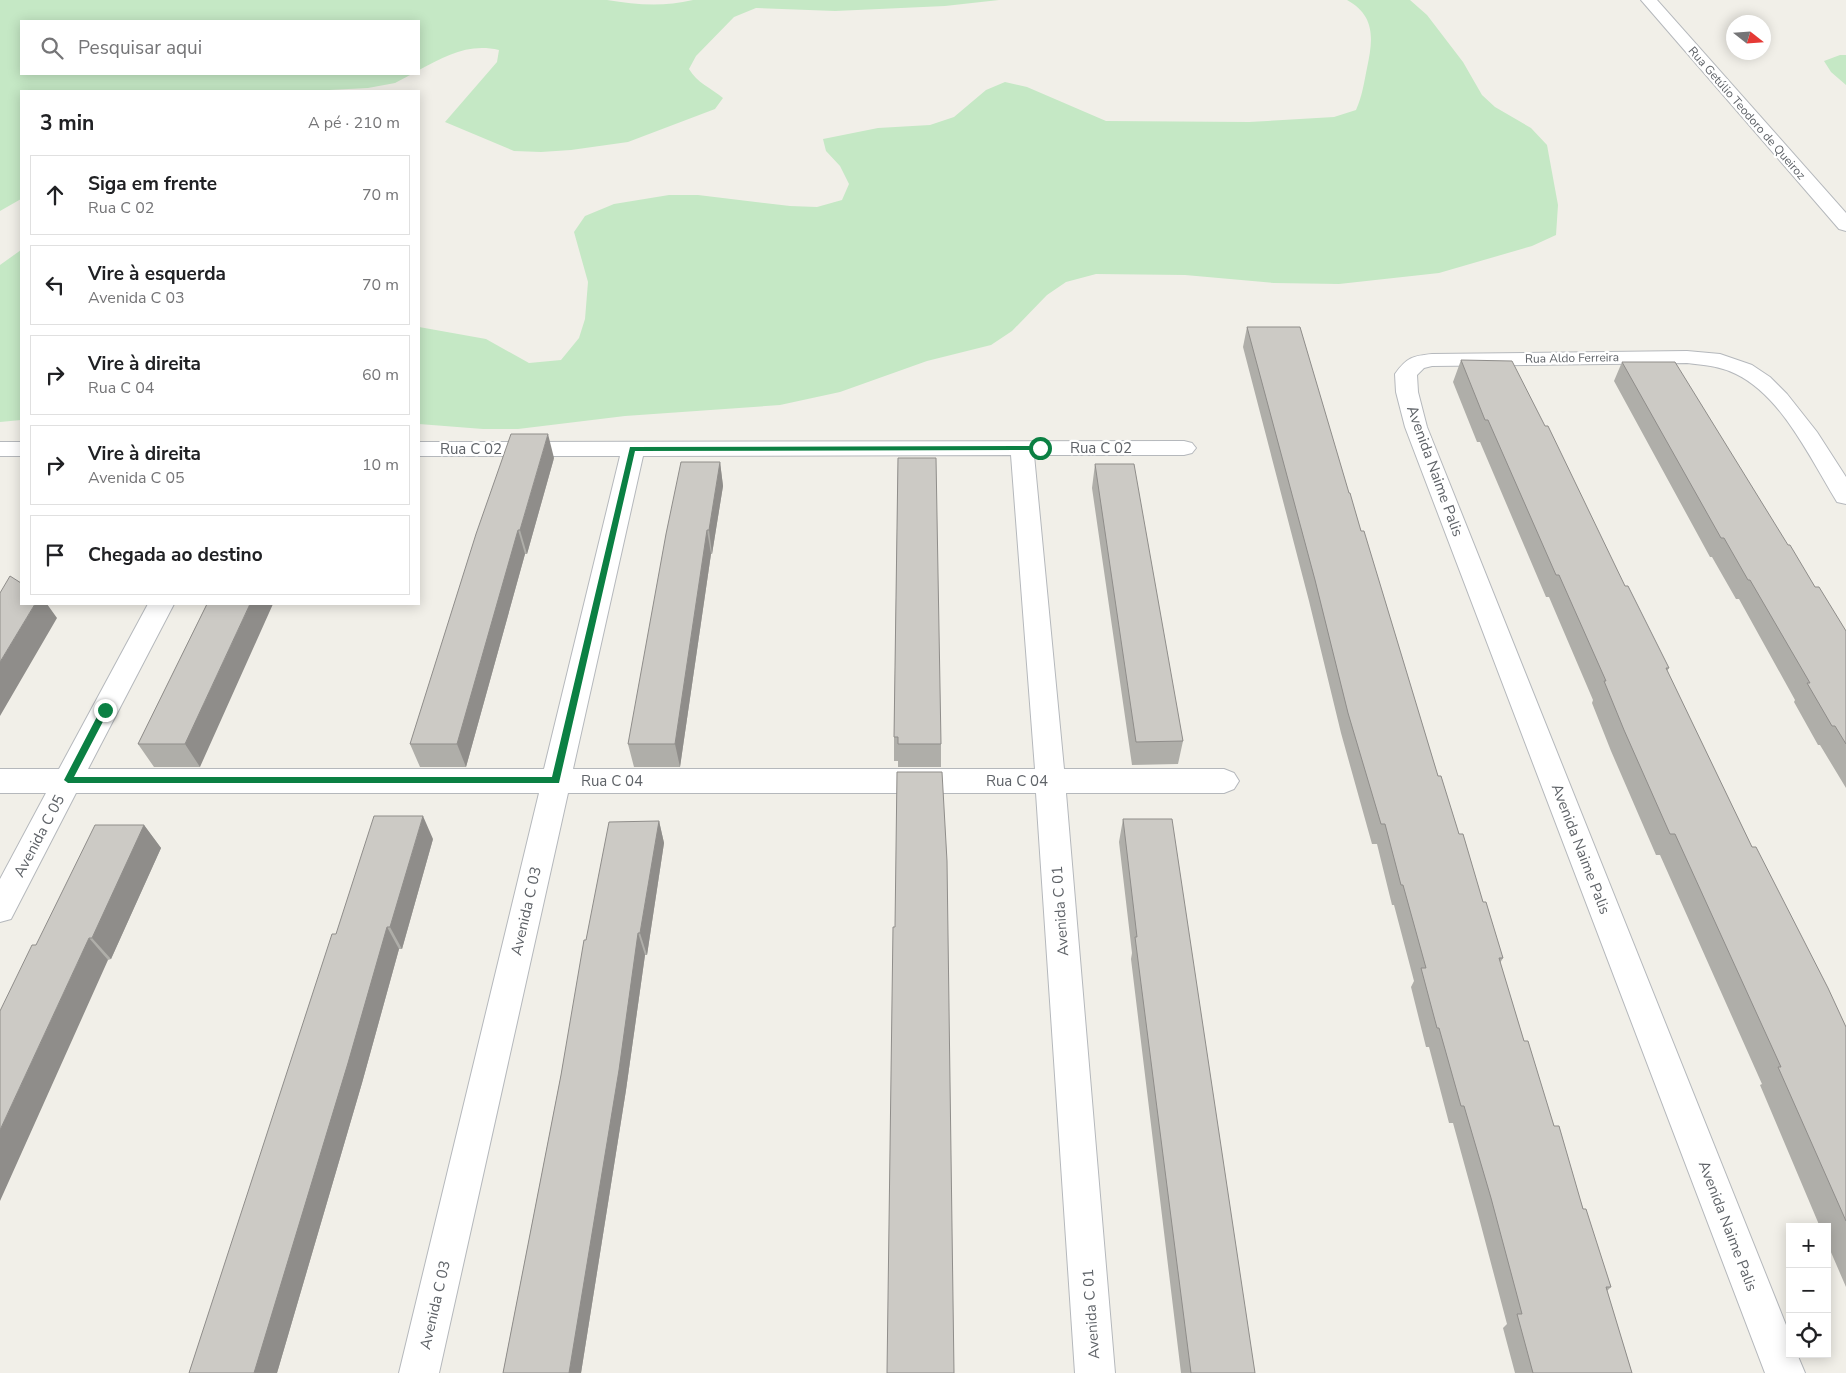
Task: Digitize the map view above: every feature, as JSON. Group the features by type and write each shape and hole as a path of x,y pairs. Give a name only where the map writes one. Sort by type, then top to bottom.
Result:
{"street":[{"name":"Rua Getúlio Teodoro de Queiroz","path":"1648,0 1846,225"},
{"name":"Rua Aldo Ferreira","path":"1456,360 1687,357 1726,362 1758,377 1774,390 1836,464 1846,496"},
{"name":"Avenida Naime Palis","path":"1456,360 1417,362 1406,374 1407,392 1416,427 1785,1373"},
{"name":"Avenida C 01","path":"1022,448 1050,781 1095,1373"},
{"name":"Rua C 02","path":"420,449 1184,448"},
{"path":"0,449 20,449"},
{"name":"Avenida C 03","path":"419,1373 632,449"},
{"name":"Avenida C 05","path":"0,909 160,605"},
{"name":"Rua C 04","path":"0,781 1224,781"}],"green space":[{"path":"0,0 607,0 629,3 671,4 693,0 999,0 945,6 835,11 756,8 734,17 696,56 689,69 700,82 723,98 715,109 628,142 541,152 514,151 445,122 497,62 499,50 477,48 458,52 420,70 420,20 20,20 20,75 410,75 395,83 368,88 329,90 20,90 20,200 0,211"},
{"path":"1347,0 1410,0 1427,15 1463,62 1482,95 1495,107 1531,128 1547,145 1558,205 1556,235 1532,246 1439,273 1339,284 1274,283 1185,275 1096,274 1066,282 1047,295 1012,331 991,345 927,361 840,392 780,405 625,416 518,429 483,429 420,424 420,327 486,339 529,363 561,360 579,338 585,319 588,282 574,232 585,216 614,204 669,195 698,195 790,206 817,207 842,200 849,184 840,166 826,151 823,139 878,128 930,125 954,117 986,90 1005,82 1027,87 1106,121 1249,122 1334,117 1356,110 1363,90 1371,38 1368,21 1356,6"},
{"path":"1840,55 1846,55 1846,85 1831,72 1824,61"},
{"path":"20,251 20,420 0,422 0,265"}],"building":[{"path":"1247,327 1300,327 1349,493 1361,531 1364,531 1438,776 1441,776 1459,834 1463,834 1483,902 1486,902 1503,958 1499,958 1524,1041 1528,1041 1554,1126 1559,1126 1583,1209 1586,1209 1611,1287 1606,1287 1632,1373 1533,1373 1517,1314 1522,1314 1491,1198 1464,1106 1461,1106 1439,1028 1437,1028 1421,968 1426,968 1403,885 1401,885 1385,824 1381,824 1348,713 1315,580"},
{"path":"1461,360 1512,361 1545,426 1548,426 1625,586 1628,586 1669,668 1666,668 1752,847 1756,847 1846,1027 1846,1221 1778,1067 1781,1067 1675,834 1670,834 1624,730 1604,681 1606,681 1559,575 1556,575 1488,420 1485,420"},
{"path":"1622,362 1675,362 1788,545 1790,545 1815,587 1819,587 1846,631 1846,744 1835,726 1832,726 1807,683 1810,683 1750,580 1748,580 1724,538 1721,538"},
{"path":"511,434 548,434 520,530 518,530 457,744 410,744 476,534"},
{"path":"898,458 936,458 941,744 898,744 898,737 894,737"},
{"path":"681,462 720,462 709,530 707,530 675,744 628,744 666,534"},
{"path":"1095,464 1134,464 1183,741 1136,742"},
{"path":"10,576 20,582 20,605 34,605 0,662 0,593"},
{"path":"207,605 250,605 185,744 138,744"},
{"path":"897,772 942,772 947,861 954,1373 887,1373"},
{"path":"374,816 423,816 390,927 387,927 254,1373 189,1373 332,934 336,934"},
{"path":"1123,819 1172,819 1255,1373 1191,1373 1135,937 1137,937"},
{"path":"659,821 640,933 638,933 619,1070 569,1373 503,1373 561,1075 584,940 586,940 609,822"},
{"path":"95,825 144,825 0,1130 0,1011 32,945 36,945"}],"route":[{"path":"105,710 68,780 556,780 632,449 1040,448"}]}
